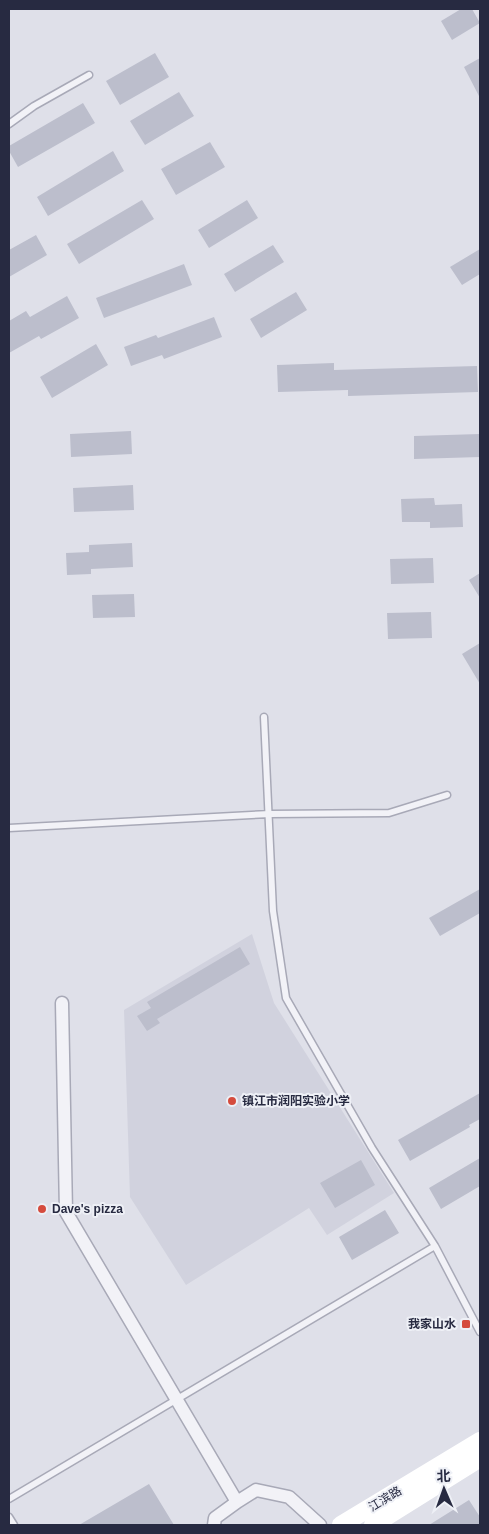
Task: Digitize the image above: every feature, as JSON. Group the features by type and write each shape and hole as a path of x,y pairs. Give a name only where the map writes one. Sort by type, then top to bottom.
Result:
{"main road":[{"name":"江滨路","path":"341,1525 480,1441"},
{"name":"江滨路","path":"373,1525 480,1458"}],"street":[{"path":"62,1003 66,1212 237,1502"},
{"path":"214,1525 215,1518 256,1490 289,1497 320,1525"}],"lane":[{"path":"9,124 34,106 89,75"},
{"path":"264,717 273,911 286,998 372,1148 435,1246 480,1332"},
{"path":"9,828 270,814 389,813 447,795"},
{"path":"9,1499 435,1246"},
{"path":"9,1517 14,1525"}],"shaded area":[{"name":"镇江市润阳实验小学","path":"252,934 274,1003 394,1193 327,1235 309,1208 186,1285 130,1197 124,1010"}],"building":[{"path":"461,9 472,9 480,23 452,40 441,21"},
{"path":"155,53 169,77 120,105 106,81"},
{"path":"480,58 480,98 464,67"},
{"path":"179,92 194,116 145,145 130,121"},
{"path":"83,103 95,123 18,167 9,151 9,146"},
{"path":"210,142 225,167 176,195 161,169"},
{"path":"113,151 124,171 48,216 37,197"},
{"path":"142,200 154,219 79,264 67,244"},
{"path":"247,200 258,218 209,248 198,230"},
{"path":"36,235 47,255 9,277 9,250"},
{"path":"273,245 284,262 235,292 224,274"},
{"path":"480,249 480,274 462,285 450,267"},
{"path":"184,264 192,285 104,318 96,298"},
{"path":"296,292 307,310 261,338 250,319"},
{"path":"67,296 79,318 41,339 39,336 9,353 9,321 26,311 30,317"},
{"path":"214,317 222,337 164,359 162,355 131,366 124,347 156,335 158,338"},
{"path":"96,344 108,365 52,398 40,377"},
{"path":"334,363 334,370 477,366 478,392 348,396 348,390 278,392 277,365"},
{"path":"131,431 132,454 71,457 70,434"},
{"path":"480,434 480,457 414,459 414,436"},
{"path":"133,485 134,510 74,512 73,488"},
{"path":"434,498 435,505 462,504 463,527 430,528 430,522 402,522 401,499"},
{"path":"132,543 133,567 91,569 91,574 67,575 66,553 89,552 89,545"},
{"path":"433,558 434,583 391,584 390,559"},
{"path":"480,573 480,598 469,580"},
{"path":"134,594 135,617 93,618 92,595"},
{"path":"431,612 432,638 388,639 387,613"},
{"path":"480,643 480,684 462,654"},
{"path":"480,889 480,913 440,936 429,918"},
{"path":"240,947 250,964 157,1019 160,1023 147,1031 137,1016 151,1008 147,1002"},
{"path":"480,1093 480,1119 469,1125 470,1127 410,1161 398,1140"},
{"path":"480,1158 480,1186 441,1209 429,1188"},
{"path":"361,1160 375,1185 335,1208 320,1183"},
{"path":"385,1210 399,1233 352,1260 339,1237"},
{"path":"149,1484 174,1525 79,1525"},
{"path":"469,1500 480,1517 480,1525 429,1525"}],"place":[{"name":"镇江市润阳实验小学","path":"232,1101"},
{"name":"Dave's pizza","path":"42,1209"},
{"name":"我家山水","path":"466,1324"}]}
